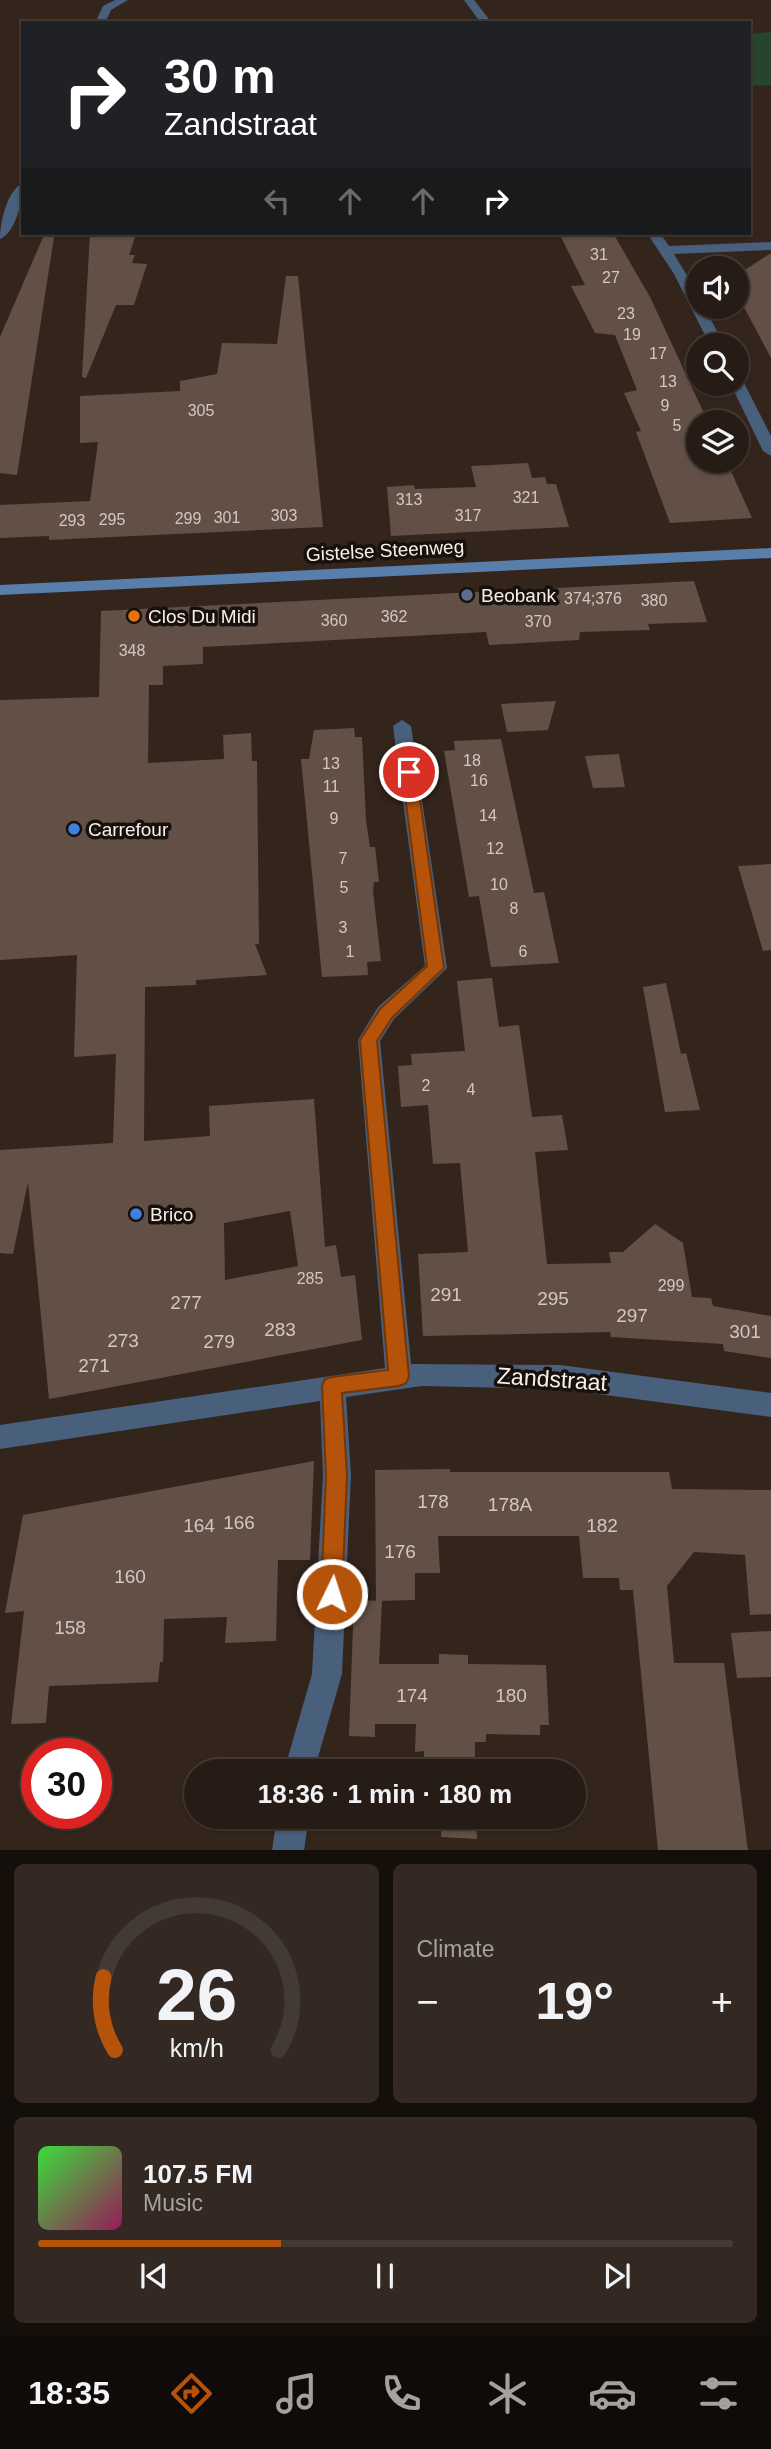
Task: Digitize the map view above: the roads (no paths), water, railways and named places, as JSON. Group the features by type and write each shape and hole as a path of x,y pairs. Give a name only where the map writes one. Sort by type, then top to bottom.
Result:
{"main road":[{"name":"Gistelse Steenweg","path":"0,590 771,553"}],"street":[{"path":"104,4 123,0"},
{"path":"469,0 485,21"},
{"path":"0,235 21,191"},
{"path":"655,235 710,333"},
{"path":"665,250 771,246"},
{"path":"743,396 771,452"},
{"path":"399,1377 369,1040 386,1013 436,968 402,726"},
{"name":"Zandstraat","path":"0,1437 422,1374 559,1377 771,1405"},
{"path":"302,1759 327,1674 337,1475 332,1386"},
{"path":"288,1850 291,1829"}],"place":[{"name":"Beobank","path":"467,595"},
{"name":"Clos Du Midi","path":"134,616"},
{"name":"Carrefour","path":"74,829"},
{"name":"Brico","path":"136,1214"}]}
